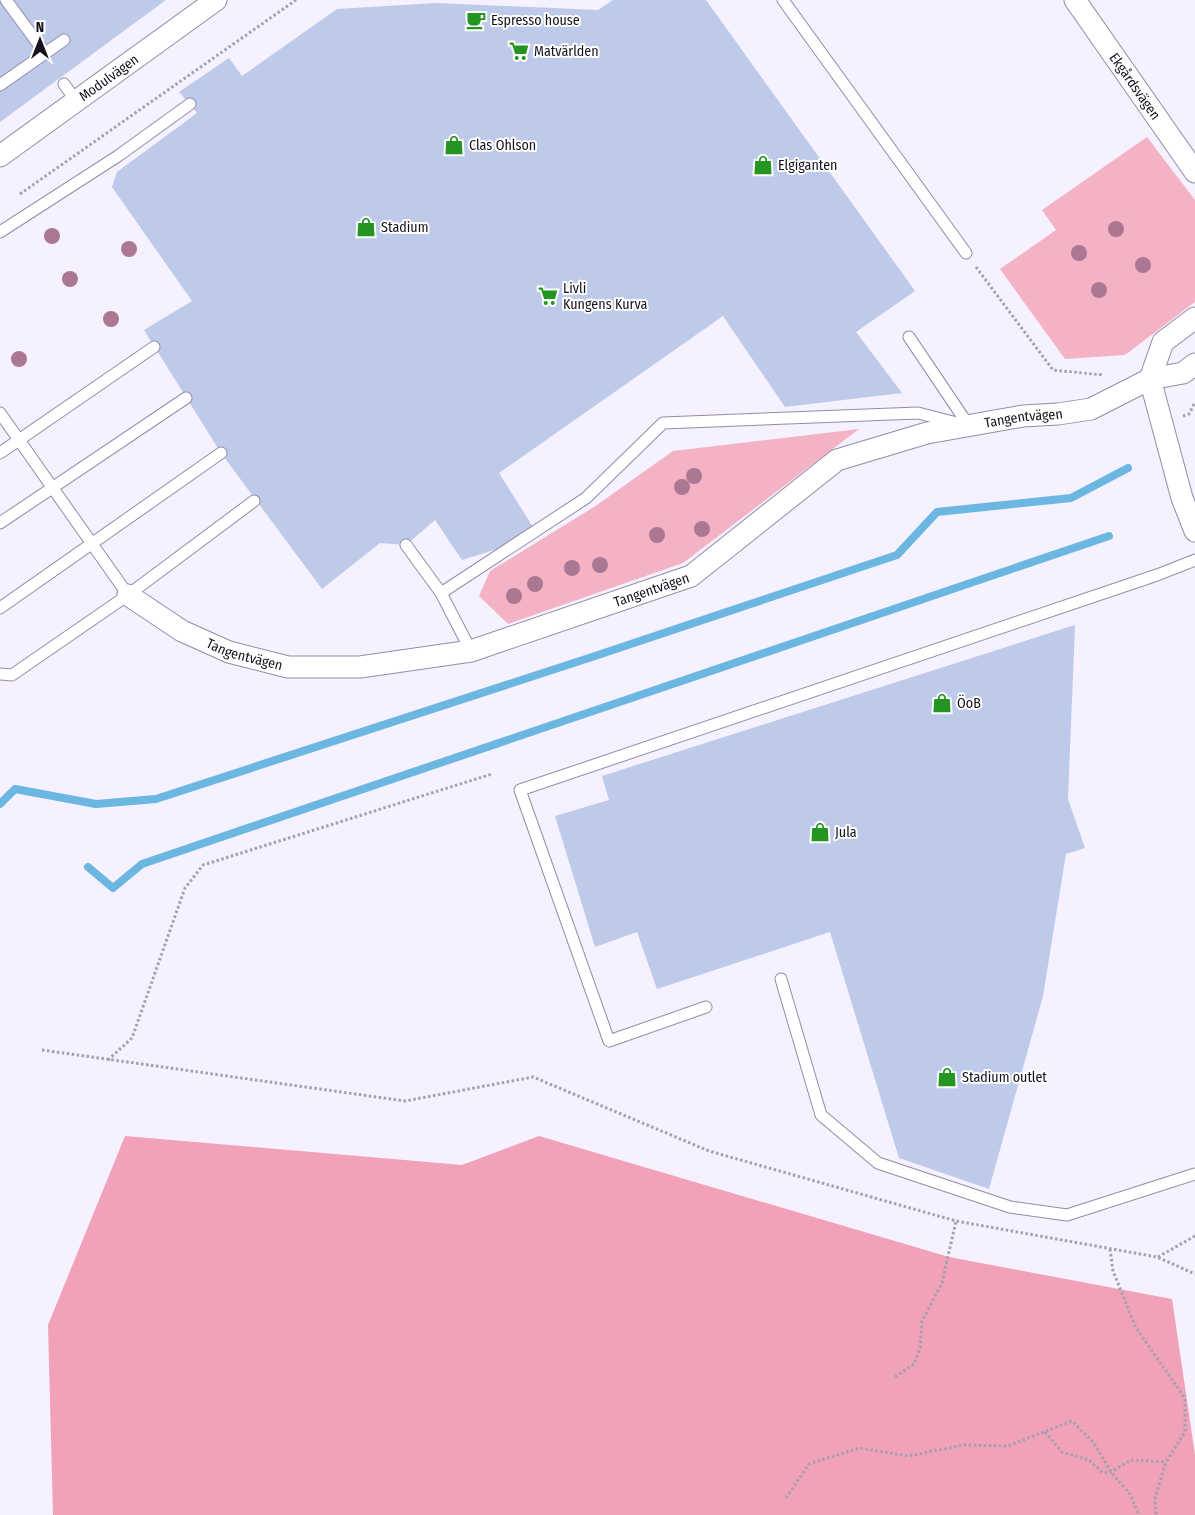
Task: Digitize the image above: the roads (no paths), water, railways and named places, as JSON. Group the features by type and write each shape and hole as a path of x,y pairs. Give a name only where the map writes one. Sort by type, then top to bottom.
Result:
{"street":[{"name":"Modulvägen","path":"0,156 216,0"},
{"name":"Ekgårdsvägen","path":"1075,0 1195,172"},
{"path":"1194,526 1182,498 1150,379 1163,342 1195,318"},
{"name":"Tangentvägen","path":"128,594 182,631 228,652 288,667 360,667 471,651 691,576 837,460 927,433 1023,416 1058,414 1091,408 1150,379 1183,373 1195,364"}],"lane":[{"path":"783,0 966,253"},
{"path":"5,3 45,53"},
{"path":"0,85 64,40"},
{"path":"64,84 76,102"},
{"path":"0,232 118,156 190,104"},
{"path":"118,156 126,166"},
{"path":"909,337 969,426"},
{"path":"0,453 154,347"},
{"path":"0,523 186,398"},
{"path":"0,413 128,594"},
{"path":"441,593 586,498 663,424 918,413 969,426"},
{"path":"0,608 221,453"},
{"path":"0,674 12,675 128,594 254,501"},
{"path":"406,545 441,593 471,651"},
{"path":"706,1007 609,1041 520,790 1157,575 1195,560"},
{"path":"781,979 821,1115 878,1163 1010,1206 1067,1215 1195,1174"}],"waterway":[{"path":"0,804 15,789 96,804 156,799 897,555 937,512 1071,498 1128,468"},
{"path":"88,867 113,888 142,864 1109,536"}],"place":[{"name":"Espresso house","path":"476,20"},
{"name":"Matvärlden","path":"519,51"},
{"name":"Clas Ohlson","path":"454,145"},
{"name":"Elgiganten","path":"763,165"},
{"name":"Stadium","path":"366,227"},
{"name":"Livli Kungens Kurva","path":"548,296"},
{"name":"ÖoB","path":"942,703"},
{"name":"Jula","path":"820,832"},
{"name":"Stadium outlet","path":"947,1077"}]}
